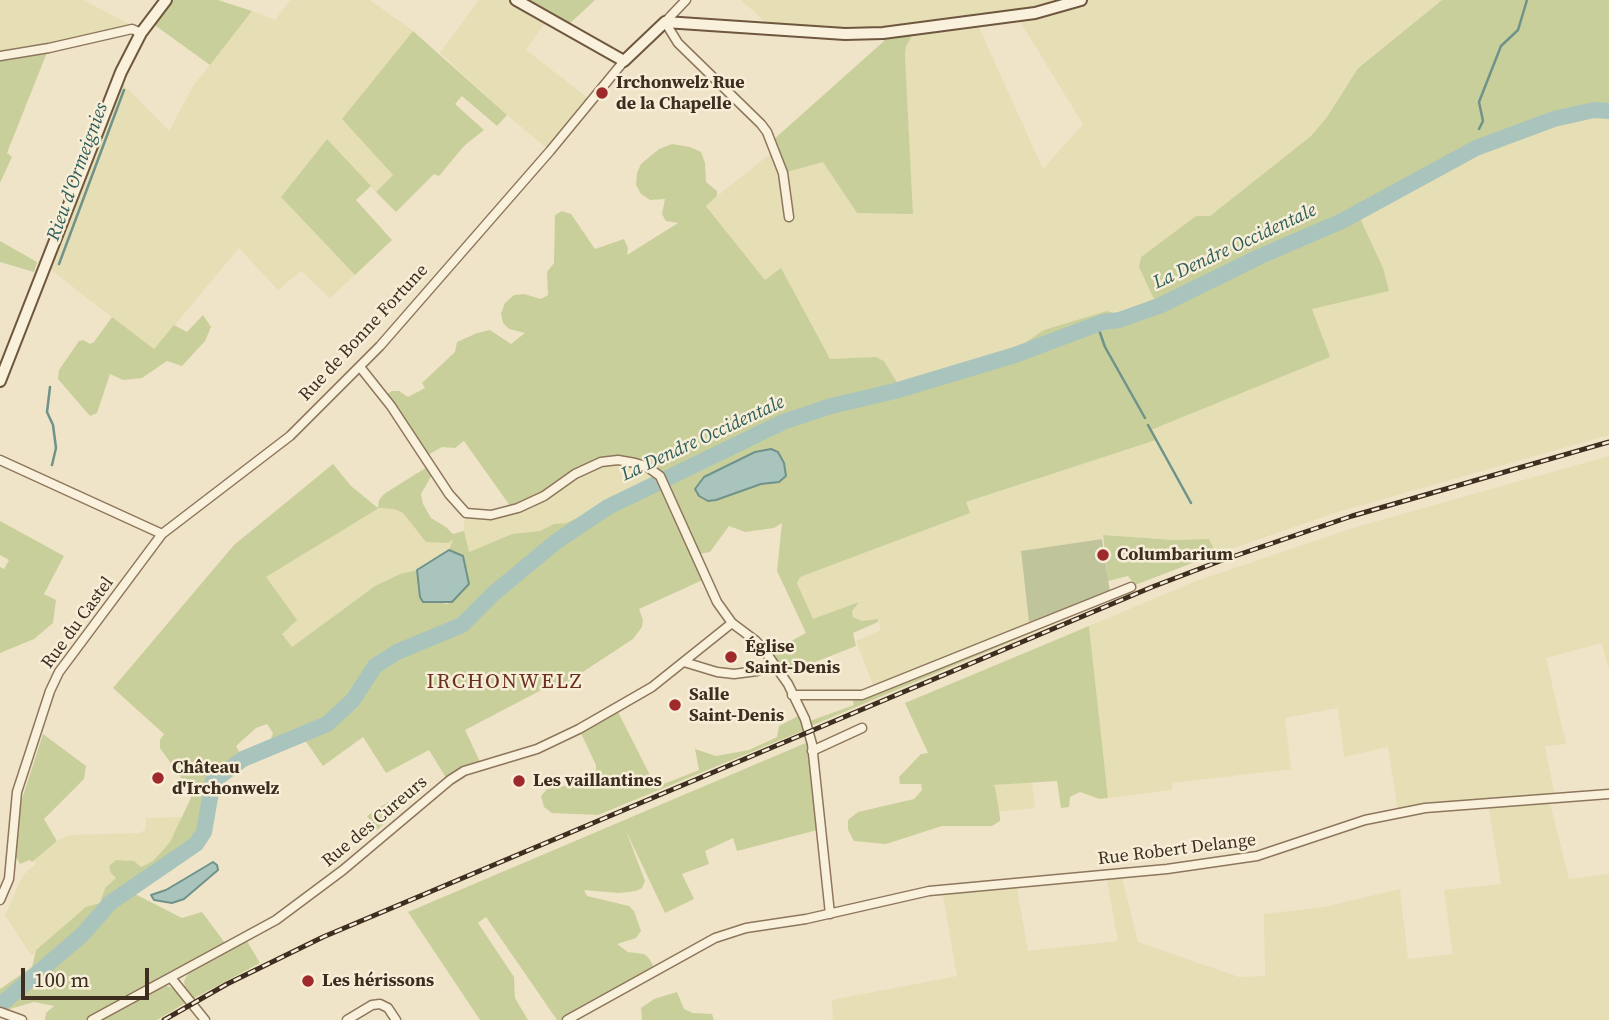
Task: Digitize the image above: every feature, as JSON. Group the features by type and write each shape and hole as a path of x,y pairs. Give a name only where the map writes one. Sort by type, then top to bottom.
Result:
{"street":[{"path":"0,381 121,72 141,33 166,0"},
{"path":"516,0 624,61"},
{"name":"Rue de Bonne Fortune","path":"162,534 290,436 360,367 402,323 624,61 686,0"},
{"path":"665,22 845,34 883,33 1035,13 1082,0"},
{"path":"665,22 678,43 767,132 783,173 789,217"},
{"path":"0,56 132,29 141,33"},
{"path":"360,367 391,406 449,494 466,513 491,515 518,508 544,496 575,474 601,462 618,460 635,463 646,466 660,476 717,602 732,622 755,641 774,664 809,732 830,914"},
{"path":"0,460 162,534"},
{"name":"Rue du Castel","path":"0,900 9,879 17,792 50,691 59,672 162,534"},
{"path":"792,695 862,695 1130,587"},
{"name":"Rue des Cureurs","path":"93,1020 172,979 297,906 464,771 537,749 579,729 652,687 732,622"},
{"path":"684,662 734,674 764,670 774,664"},
{"path":"813,751 862,728"},
{"name":"Rue Robert Delange","path":"567,1020 727,933 830,914 929,891 1144,871 1257,856 1365,820 1425,808 1609,794"},
{"path":"172,979 205,1020"},
{"path":"347,1020 376,1004 388,1008 396,1020"},
{"path":"1,1012 22,1020"}],"shaded area":[{"path":"0,0 83,0 131,25 78,40 0,54"},
{"path":"290,0 370,0 413,31 343,119 393,175 376,192 327,139 281,197 355,275 330,298 301,271 278,290 239,248 154,350 46,266 118,79 169,131 194,85 252,11 275,20"},
{"path":"479,0 516,0 548,18 526,50 592,101 550,151 440,53"},
{"path":"741,0 1442,0 1358,67 1327,117 1311,136 1210,216 1196,216 1141,257 1139,267 1155,299 1026,342 1015,355 901,389 884,361 876,357 830,360 781,269 765,280 706,205 775,150 783,173 823,161 857,213 913,213 905,56 906,46 915,29 773,29","holes":["1016,15 1083,124 1043,169 976,21"]},
{"path":"1594,110 1609,111 1609,435 1338,512 1216,554 1208,539 1174,540 1103,535 1102,539 1021,551 1030,627 875,690 856,641 881,630 878,619 862,621 853,617 851,611 856,603 813,620 797,582 799,577 969,513 966,502 1155,440 1151,430 1329,357 1312,309 1383,268 1356,213 1476,148 1554,119"},
{"path":"1609,456 1609,671 1602,643 1546,658 1566,744 1545,746 1555,798 1549,799 1569,879 1609,874 1609,1020 830,1020 833,1018 832,1000 957,976 942,890 1016,883 1028,951 1118,941 1106,875 1121,873 1138,942 1239,977 1265,976 1264,914 1324,907 1400,889 1408,959 1453,954 1444,890 1501,884 1488,803 1398,813 1388,747 1344,757 1338,708 1285,718 1291,769 1173,783 1172,790 1108,798 1089,626 1196,581 1356,527"},
{"path":"601,462 646,466 663,481 595,516 585,514 540,531 512,534 468,552 464,520 471,514 499,513"},
{"path":"379,508 403,513 426,542 453,538 449,550 417,570 400,574 375,586 292,647 281,634 265,577"},
{"path":"1032,782 1035,808 998,812 995,787 991,785"},
{"path":"181,817 179,828 153,861 141,867 134,861 116,860 109,866 116,878 105,888 100,903 86,908 31,955 5,915 23,875 36,864 34,860 69,835 139,833 145,830 146,818"}],"green space":[{"path":"166,0 218,0 252,11 210,65 149,21"},
{"path":"516,0 595,0 565,28"},
{"path":"1442,0 1609,0 1609,111 1594,110 1554,119 1476,148 1357,212 1383,268 1389,291 1312,309 1330,357 1151,430 1156,440 966,502 970,513 800,577 797,583 813,619 859,602 852,611 853,617 862,621 878,619 878,622 853,633 856,646 782,675 767,654 806,633 777,571 782,523 774,528 745,532 729,526 710,552 694,555 705,579 639,609 643,620 642,627 633,639 563,685 554,688 549,686 465,730 482,766 448,781 429,750 386,773 363,737 323,766 302,736 267,750 273,733 267,724 256,728 236,746 243,759 213,781 204,831 196,844 129,891 182,918 202,912 228,947 245,938 260,963 191,1000 186,993 184,981 190,970 157,988 172,988 187,1002 157,1020 45,1020 46,1013 54,1006 34,1002 10,1009 5,1014 0,1012 0,989 32,967 36,950 86,907 100,903 105,888 116,878 109,866 116,860 134,861 141,867 153,861 170,842 191,798 184,782 160,748 160,740 164,734 113,688 234,545 333,464 351,486 378,508 379,500 384,494 427,467 432,475 421,494 423,504 431,518 453,534 464,531 469,552 512,534 540,531 585,514 595,516 663,481 655,468 609,461 513,510 464,441 455,448 442,447 426,456 386,395 399,391 408,397 425,388 422,383 455,352 457,342 477,333 490,330 511,344 525,333 509,329 503,323 501,313 505,303 514,295 524,294 541,299 548,295 547,272 554,263 555,215 562,211 571,214 595,249 624,239 628,248 627,255 678,223 666,221 662,214 665,199 650,200 641,194 636,185 641,164 659,149 672,144 701,152 705,163 706,182 717,191 717,196 706,206 765,280 781,268 830,359 876,357 884,361 901,389 1015,355 1026,342 1044,330 1107,311 1115,314 1154,299 1139,267 1141,257 1196,216 1210,216 1311,136 1327,117 1358,68","holes":["786,476 779,482 761,484 716,500 699,496","379,508 403,513 426,542 448,543 453,539 449,550 456,552 469,584 447,604 420,597 417,570 400,574 375,586 292,647 282,634 297,620 266,577"]},
{"path":"916,29 906,46 905,56 913,214 857,213 823,162 783,173 772,141 884,41 883,33"},
{"path":"413,31 507,115 497,126 462,96 455,104 484,130 464,146 439,176 434,174 396,212 376,192 393,175 342,119"},
{"path":"48,50 7,153 12,157 0,183 0,58"},
{"path":"327,139 371,186 356,200 392,240 355,275 281,197"},
{"path":"0,241 37,262 34,272 0,262"},
{"path":"203,315 211,327 205,341 182,366 167,361 142,378 123,380 110,374 97,413 90,416 58,379 59,370 79,341 90,344 94,342 112,317 154,349 174,325 187,332"},
{"path":"0,521 64,556 44,594 56,600 53,623 34,639 0,653 0,567 4,569 9,560 0,555"},
{"path":"1103,535 1174,540 1209,539 1216,554 1135,585 1128,576 1108,581"},
{"path":"1102,539 1110,592 1029,622 1021,551"},
{"path":"1069,611 1053,624 811,726 810,721 854,705 852,698"},
{"path":"1089,626 1108,798 1100,799 1080,792 1070,797 1069,807 1061,808 1057,781 993,785 1000,821 992,826 942,826 886,844 854,841 848,830 848,820 858,812 914,799 922,790 921,784 900,784 899,777 921,754 928,753 905,703"},
{"path":"616,708 656,787 699,770 695,749 716,756 749,750 777,737 779,726 802,714 805,730 598,815 552,813 544,807 541,796 547,789 592,781 596,775 596,765 579,729"},
{"path":"43,734 86,766 84,779 44,819 57,841 32,862 30,860 20,864 15,855 15,841 22,799"},
{"path":"808,742 812,751 821,829 737,851 733,838 705,851 709,864 682,874 694,899 665,913 626,831 645,881 642,888 619,893 584,890 587,896 629,906 634,911 641,931 636,938 617,944 628,952 648,957 653,965 652,973 567,1020 557,1020 486,917 478,923 514,977 515,998 528,1020 480,1020 408,912"},
{"path":"388,802 396,813 377,830 367,816"},
{"path":"677,992 684,1009 693,1013 712,1014 714,1020 642,1020 641,1008 654,999"}],"water":[{"path":"771,449 778,452 784,463 786,476 779,482 761,484 716,500 708,501 699,496 695,489 704,477 755,452"},
{"path":"449,550 463,556 469,584 452,602 423,602 417,570"},
{"path":"213,862 218,870 184,899 172,903 154,900 151,895 166,890"}],"waterway":[{"path":"1479,129 1483,121 1479,102 1501,46 1518,30 1527,0"},
{"name":"Rieu d'Ormeignies","path":"59,264 124,90"},
{"name":"La Dendre Occidentale","path":"0,1005 82,935 110,903 196,844 204,832 213,781 243,759 327,724 353,700 375,666 397,652 462,625 493,594 557,541 608,507 783,422 1015,355 1103,322 1119,320 1159,306 1261,256 1342,221 1476,148 1554,119 1594,110 1609,111"},
{"path":"1097,324 1105,347 1145,418"},
{"name":"Rieu d'Ormeignies","path":"50,387 47,412 53,425 56,448 52,465"},
{"path":"1148,425 1191,503"}],"railway":[{"path":"164,1020 227,984 323,937 1152,587 1352,516 1609,442"}],"place":[{"name":"Irchonwelz Rue de la Chapelle","path":"602,93"},
{"name":"Columbarium","path":"1103,555"},
{"name":"Église Saint-Denis","path":"731,657"},
{"name":"Salle Saint-Denis","path":"675,705"},
{"name":"Château d'Irchonwelz","path":"158,778"},
{"name":"Les vaillantines","path":"519,781"},
{"name":"Les hérissons","path":"308,981"}],"district":[{"name":"IRCHONWELZ","path":"505,683"}]}
